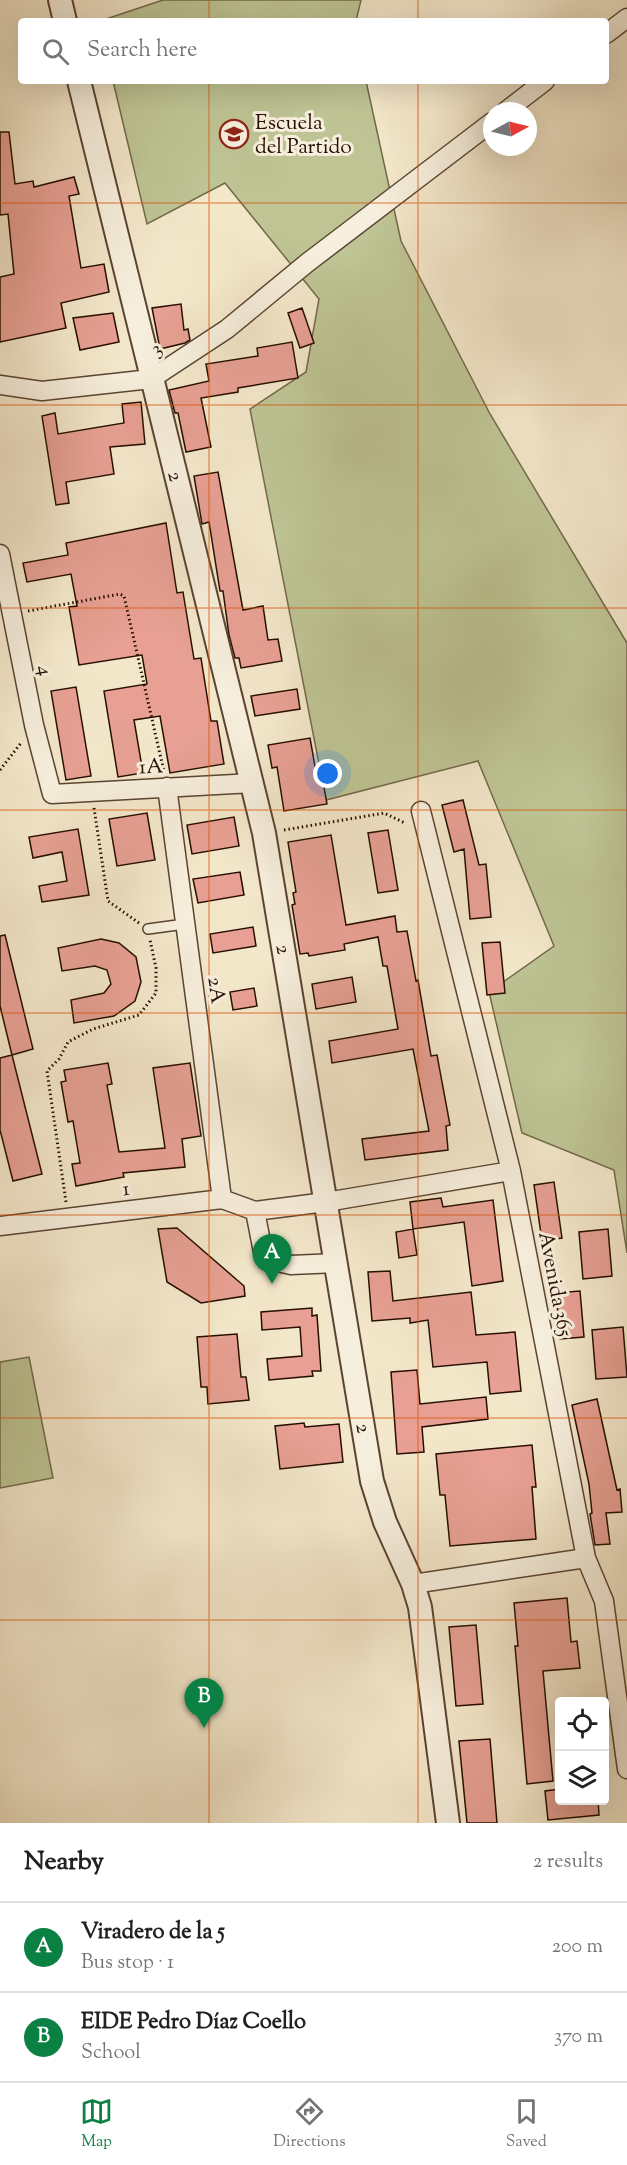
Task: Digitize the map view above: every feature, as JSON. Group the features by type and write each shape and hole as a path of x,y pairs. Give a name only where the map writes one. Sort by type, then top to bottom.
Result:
{"street":[{"path":"60,0 64,18"},
{"path":"609,32 627,18"},
{"name":"2","path":"80,84 264,833 372,1481 385,1522 413,1584 420,1607 448,1823"},
{"path":"518,102 541,84"},
{"name":"3","path":"0,386 42,391 151,379 227,329 307,263 483,129"},
{"name":"4","path":"0,554 34,725 52,794"},
{"name":"1A","path":"52,794 253,783"},
{"name":"2A","path":"167,787 222,1199"},
{"name":"Avenida 365","path":"421,811 511,1171 586,1558 604,1601 627,1769"},
{"name":"1","path":"0,1226 222,1199 255,1211 326,1202 511,1171"},
{"path":"255,1211 263,1252 278,1263 291,1265 337,1263"},
{"path":"413,1584 586,1558"}],"lane":[{"path":"148,929 185,924"}],"path":[{"path":"12,614 120,594 124,596 167,787"},
{"path":"0,770 34,725"},
{"path":"68,1218 47,1071 59,1059 68,1042 93,1029 139,1015 156,993 156,968 148,929 108,901 92,792"},
{"path":"264,833 384,813 427,834"}],"green space":[{"path":"163,0 361,0 357,18 109,18"},
{"path":"114,84 367,84 401,241 490,414 627,643 627,1253 614,1170 522,1133 489,992 554,946 478,761 326,800 250,409 306,372 319,299 225,183 147,224"},
{"path":"29,1357 53,1478 0,1488 0,1362"}],"building":[{"path":"0,132 9,132 15,184 33,181 34,187 74,177 79,194 69,196 81,268 104,264 109,292 61,303 66,328 0,342 0,277 14,274 8,214 0,215"},
{"path":"181,304 184,330 188,329 190,340 160,349 152,308"},
{"path":"302,308 314,343 300,348 288,313"},
{"path":"113,313 119,342 80,350 73,318"},
{"path":"292,342 298,378 238,388 238,392 201,398 211,447 186,452 178,413 175,413 169,390 209,381 206,364 258,356 257,348"},
{"path":"141,402 145,444 110,447 114,474 66,482 69,503 56,505 42,416 55,413 58,434 124,423 122,404"},
{"path":"218,472 243,610 263,606 268,640 278,639 282,661 241,668 239,658 235,658 229,635 223,591 220,591 209,522 202,524 194,476"},
{"path":"166,523 177,593 183,592 194,659 201,658 211,721 217,721 224,764 170,773 160,716 134,720 143,773 118,777 104,691 147,684 142,655 79,665 69,607 77,606 71,574 27,582 23,563 68,555 66,543"},
{"path":"76,687 91,776 66,780 51,691"},
{"path":"297,689 300,709 255,716 251,696"},
{"path":"310,738 318,783 323,782 327,804 284,811 277,767 272,768 268,745"},
{"path":"463,800 479,865 486,864 491,917 470,919 464,849 454,852 442,805"},
{"path":"147,813 155,860 117,866 109,819"},
{"path":"234,817 239,846 192,854 187,825"},
{"path":"78,829 89,895 42,902 39,886 67,881 62,852 33,858 29,837"},
{"path":"388,830 398,890 378,893 368,833"},
{"path":"331,835 346,925 395,916 397,932 407,931 431,1056 437,1055 450,1125 446,1126 448,1150 365,1160 362,1139 429,1131 413,1049 332,1063 329,1041 398,1029 387,966 383,966 378,937 344,944 345,950 309,956 308,953 300,954 292,905 295,904 293,893 296,892 288,842"},
{"path":"240,872 244,895 198,903 193,879"},
{"path":"253,927 256,946 213,953 210,934"},
{"path":"5,935 33,1049 12,1055 0,1006 0,936"},
{"path":"101,939 119,943 136,957 141,982 135,1001 114,1016 74,1023 71,1000 104,993 111,984 107,970 95,966 62,971 58,948"},
{"path":"500,942 505,993 487,995 482,943"},
{"path":"352,977 356,1002 316,1009 312,984"},
{"path":"254,988 257,1006 233,1010 230,992"},
{"path":"12,1055 42,1174 13,1181 0,1130 0,1058"},
{"path":"108,1063 112,1084 107,1085 119,1152 165,1148 153,1068 190,1063 201,1136 182,1139 185,1167 123,1173 124,1177 76,1186 72,1164 80,1163 73,1121 68,1122 61,1082 66,1081 64,1070"},
{"path":"554,1182 562,1238 542,1241 534,1185"},
{"path":"441,1198 443,1207 493,1200 503,1281 472,1286 464,1222 413,1229 410,1202"},
{"path":"177,1228 244,1286 245,1296 201,1303 167,1282 158,1229"},
{"path":"413,1229 417,1255 399,1258 396,1232"},
{"path":"608,1229 612,1276 583,1279 579,1232"},
{"path":"390,1271 393,1301 471,1292 476,1335 515,1332 521,1391 490,1394 487,1362 433,1367 428,1320 410,1323 410,1318 372,1321 368,1272"},
{"path":"580,1291 584,1337 560,1339 556,1293"},
{"path":"312,1308 312,1316 317,1315 321,1371 312,1371 313,1376 269,1380 267,1359 302,1356 300,1327 262,1330 261,1312"},
{"path":"623,1327 627,1377 596,1379 592,1330"},
{"path":"237,1334 241,1377 246,1377 249,1400 208,1404 207,1387 201,1387 197,1337"},
{"path":"417,1370 420,1404 486,1397 488,1419 422,1427 424,1452 397,1454 391,1372"},
{"path":"597,1399 617,1490 620,1489 622,1512 606,1513 610,1544 595,1545 590,1514 592,1513 589,1484 572,1405"},
{"path":"304,1423 305,1427 339,1424 343,1462 280,1469 275,1426"},
{"path":"532,1445 536,1487 532,1487 536,1539 450,1546 445,1495 440,1495 436,1454"},
{"path":"567,1598 571,1642 577,1641 580,1668 543,1671 553,1781 527,1784 515,1646 518,1646 514,1603"},
{"path":"476,1625 483,1704 456,1706 449,1627"},
{"path":"490,1739 497,1823 467,1823 459,1741"},
{"path":"555,1790 555,1805 598,1805 599,1815 548,1820 545,1791"}],"place":[{"name":"Escuela del Partido","path":"234,134"},
{"name":"Viradero de la 5","path":"272,1284"},
{"name":"EIDE Pedro Díaz Coello","path":"204,1728"}]}
